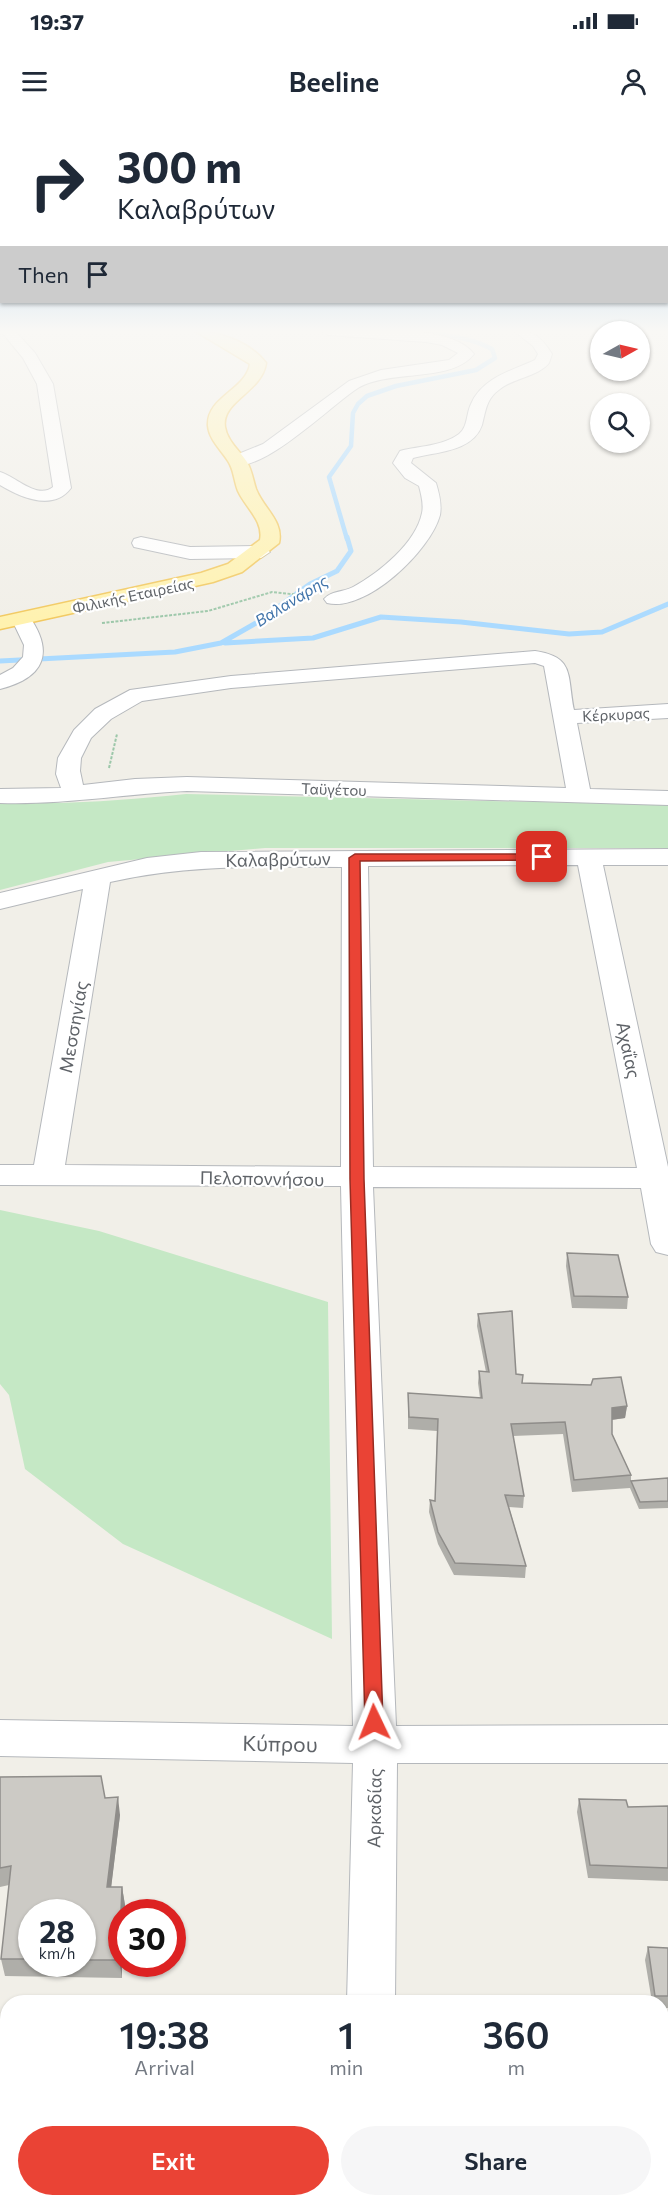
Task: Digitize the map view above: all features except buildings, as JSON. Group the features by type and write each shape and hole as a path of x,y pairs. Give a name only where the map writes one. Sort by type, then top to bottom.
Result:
{"main road":[{"path":"218,428 220,437 237,461 244,475 247,489 270,531 271,539 261,552"},
{"name":"Φιλικής Εταιρείας","path":"0,623 206,578 235,568 261,552"}],"street":[{"path":"0,477 27,492 42,495 55,494 62,488 53,428"},
{"path":"237,461 269,448 295,428"},
{"path":"334,598 351,596 376,581 418,539 431,517 432,502 427,483 411,474 402,464 406,455 450,445 474,428"},
{"name":"Φιλικής Εταιρείας","path":"141,543 190,553 261,552"},
{"path":"0,683 21,673 31,664 35,652 22,620"},
{"path":"75,794 68,770 74,751 86,730 124,699 231,682 334,675 397,666 542,657 554,663 579,795"},
{"name":"Κέρκυρας","path":"564,717 668,711"},
{"name":"Ταϋγέτου","path":"0,796 75,794 104,789 187,784 668,798"},
{"name":"Αχαΐας","path":"589,857 662,1178 668,1244"},
{"name":"Καλαβρύτων","path":"0,902 172,862 355,858 668,857"},
{"name":"Αρκαδίας","path":"355,858 357,1179 375,1745 371,1995"},
{"name":"Μεσσηνίας","path":"48,1175 98,878"},
{"name":"Πελοποννήσου","path":"0,1175 357,1179 662,1178"},
{"name":"Κύπρου","path":"0,1738 375,1745 668,1744"}],"path":[{"path":"98,624 208,610 272,592 334,598"},
{"path":"104,789 117,731"}],"green space":[{"path":"186,794 668,805 668,848 265,848 108,862 0,890 0,801 70,803"},
{"path":"0,1210 99,1231 328,1302 332,1639 123,1544 25,1469 9,1395 0,1384"}],"waterway":[{"name":"Βαλανάρης","path":"347,539 329,477 351,446 352,428"},
{"name":"Βαλανάρης","path":"0,661 175,652 221,643 256,623 310,584 337,571 351,551 347,537"},
{"path":"225,643 313,638 381,617 461,622 569,634 602,632 668,604"}],"route":[{"path":"374,1722 357,1179 355,858 542,857"}]}
